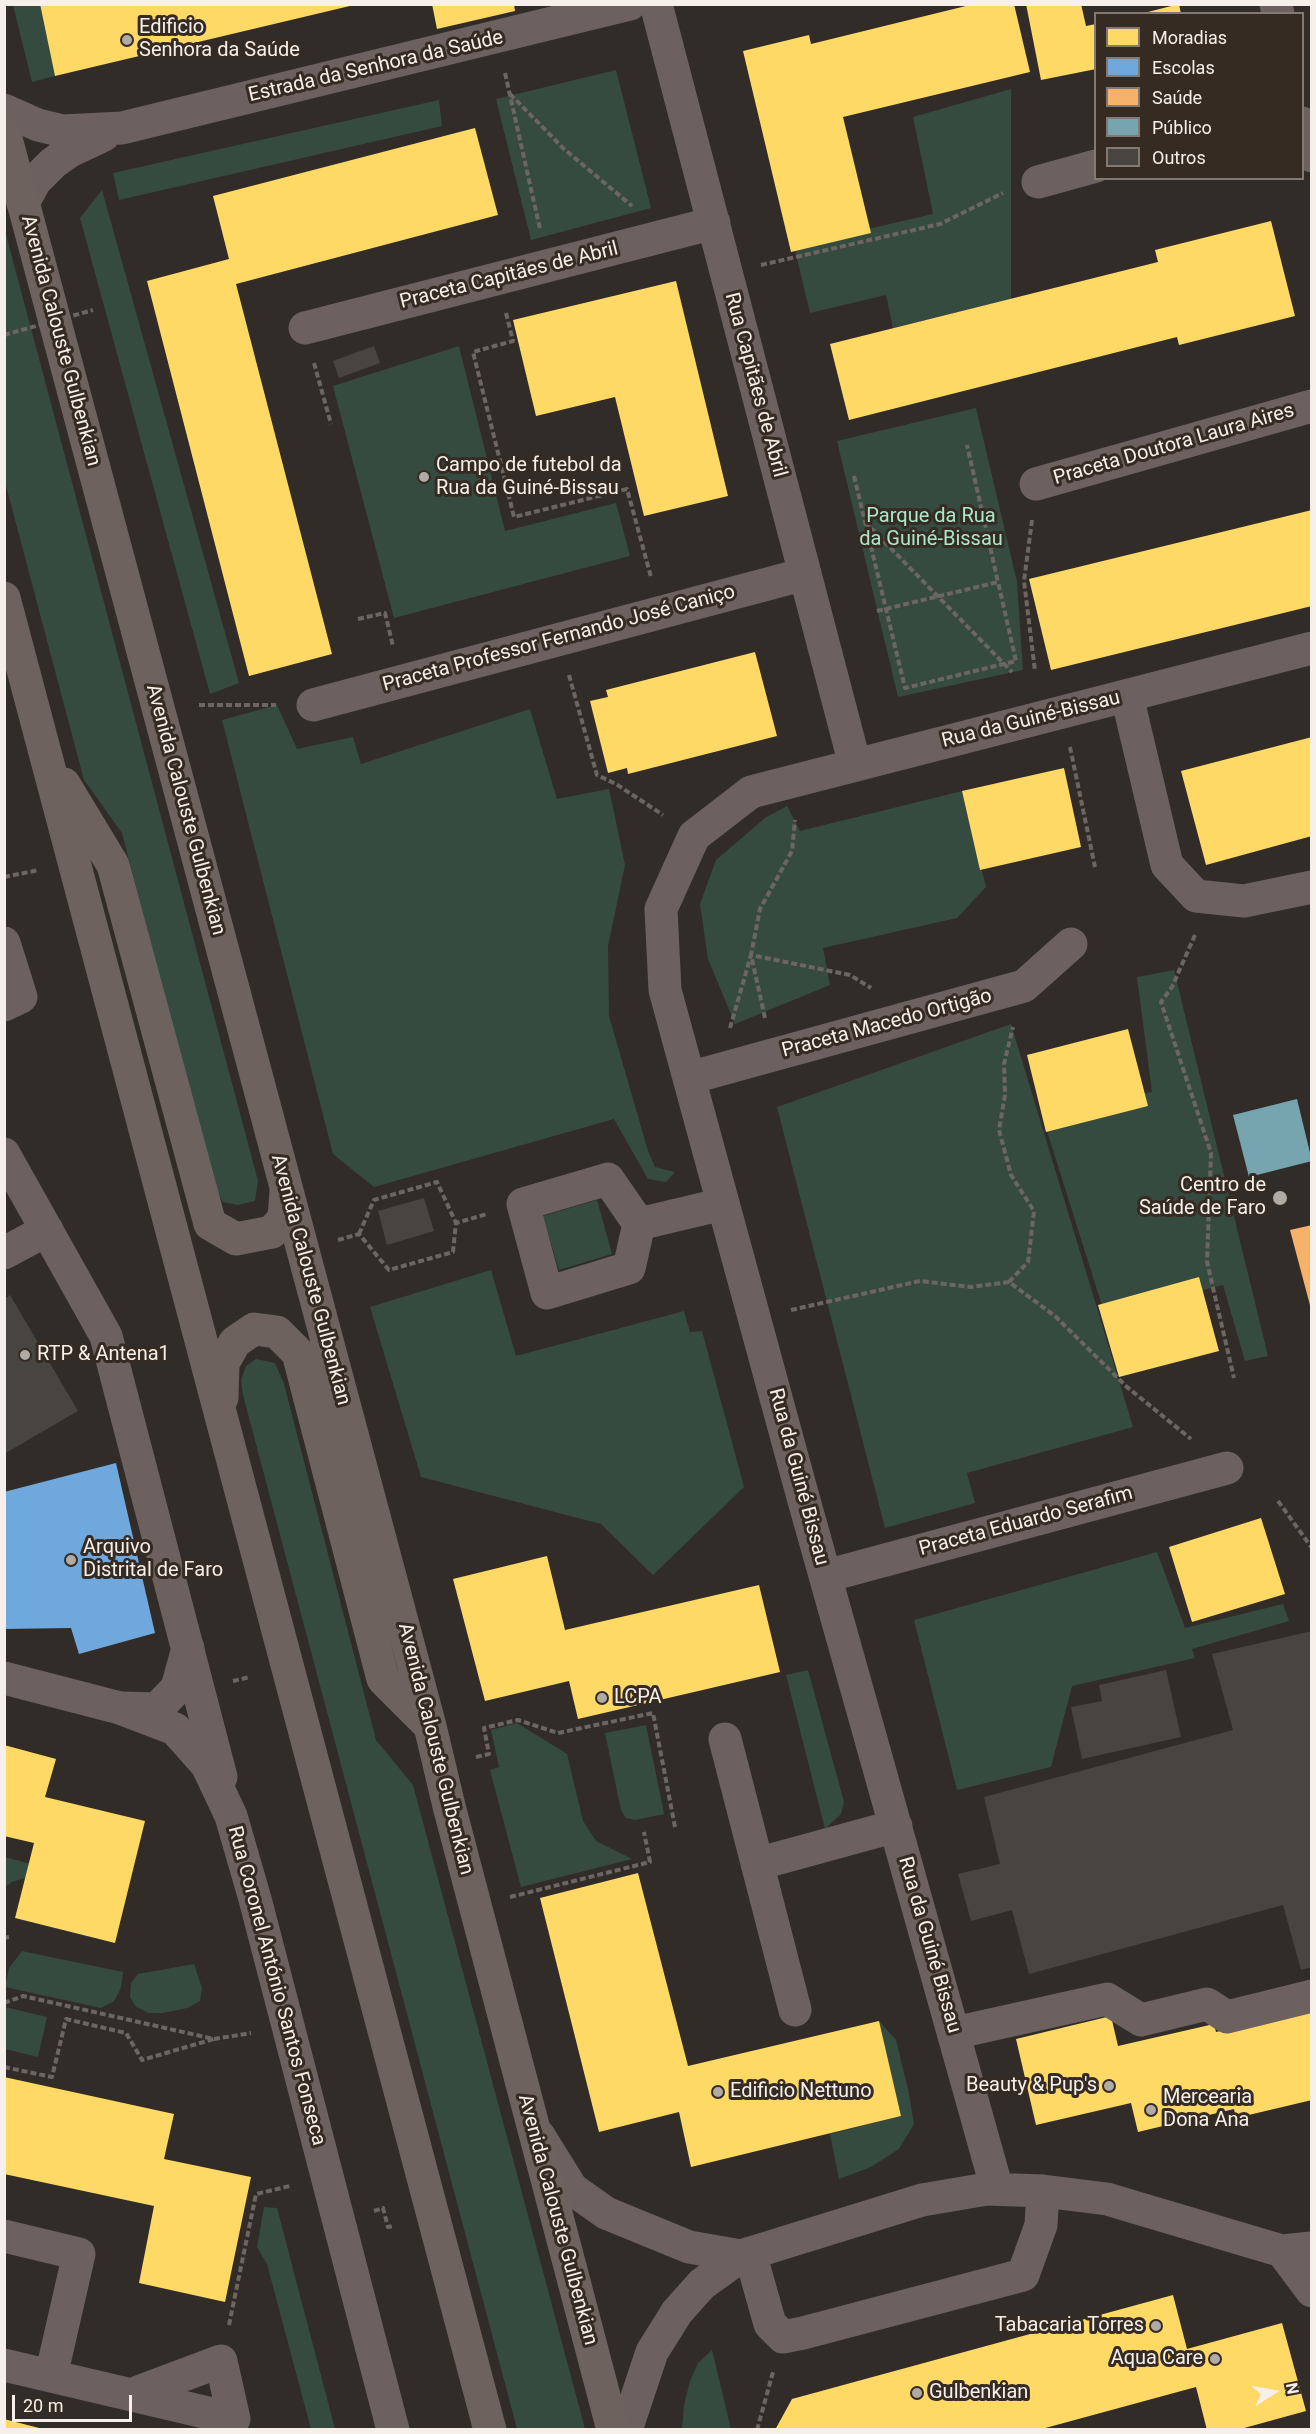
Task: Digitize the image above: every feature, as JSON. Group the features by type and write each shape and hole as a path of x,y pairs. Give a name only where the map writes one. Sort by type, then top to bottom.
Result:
{"main road":[{"name":"Avenida Calouste Gulbenkian","path":"4,131 430,1726 531,2124 613,2430"},
{"path":"4,598 490,2430"},
{"path":"45,752 112,865 210,1224 236,1239 272,1232 284,1218 286,1189"},
{"path":"222,1417 223,1363 235,1342 254,1329 277,1332 298,1353 383,1679 430,1726"}],"street":[{"name":"Estrada da Senhora da Saúde","path":"122,128 630,4"},
{"name":"Rua Capitães de Abril","path":"657,4 855,765"},
{"path":"4,110 38,125 63,131 122,128"},
{"path":"23,203 35,181 53,163 70,151 122,128"},
{"path":"1304,130 1311,156"},
{"path":"1038,182 1094,166"},
{"name":"Praceta Capitães de Abril","path":"305,328 714,223"},
{"name":"Praceta Doutora Laura Aires","path":"1036,484 1311,406"},
{"name":"Praceta Professor Fernando José Caniço","path":"313,705 805,574"},
{"name":"Rua da Guiné-Bissau","path":"751,792 1311,648"},
{"path":"1126,696 1167,865 1196,896 1244,901 1311,887"},
{"name":"Rua da Guiné Bissau","path":"751,792 694,836 661,909 665,990 704,1074 723,1204 997,2189"},
{"path":"4,943 21,997 4,1005"},
{"name":"Praceta Macedo Ortigão","path":"704,1074 1024,986 1071,944"},
{"path":"4,1154 106,1336 231,1816"},
{"path":"608,1179 639,1224 629,1268 548,1293 523,1204 608,1179"},
{"path":"639,1224 723,1204"},
{"path":"4,1253 47,1230"},
{"name":"Praceta Eduardo Serafim","path":"826,1576 1227,1468"},
{"path":"120,1708 157,1709 177,1688 188,1648"},
{"name":"Rua Coronel António Santos Fonseca","path":"4,1678 120,1708 175,1729 207,1765 231,1816 393,2430"},
{"path":"725,1739 795,2010"},
{"path":"757,1864 896,1826"},
{"path":"954,2033 1107,1999 1141,2020 1207,2004 1227,2017 1311,1996"},
{"path":"531,2124 572,2189 606,2213 689,2247 746,2254"},
{"path":"626,2430 652,2352 677,2312 702,2284 746,2254 922,2200 997,2189 1043,2191 1107,2199 1297,2249 1311,2291"},
{"path":"746,2254 770,2324 783,2337 1023,2275 1041,2225 1043,2191"},
{"path":"4,2236 79,2254 51,2376"},
{"path":"4,2365 234,2419 221,2361 133,2394"}],"path":[{"path":"548,265 509,93 564,149 667,236"},
{"path":"797,256 940,224 1010,189 1038,182"},
{"path":"4,335 93,310"},
{"path":"513,341 473,352 514,517 627,489 661,612"},
{"path":"324,399 331,424"},
{"path":"854,476 904,688 1016,660 967,445"},
{"path":"1035,671 1024,581 1036,484"},
{"path":"865,522 1012,672"},
{"path":"877,611 998,582"},
{"path":"358,619 385,613"},
{"path":"559,639 597,775 616,784 694,836"},
{"path":"199,705 313,705"},
{"path":"1074,768 1095,867"},
{"path":"704,1074 751,955 760,909 792,851 799,780"},
{"path":"1196,935 1172,987 1161,1002 1211,1153 1207,1262 1234,1378"},
{"path":"751,955 850,975 915,1016"},
{"path":"751,955 772,1055"},
{"path":"754,1318 920,1281 971,1287 1009,1282 1028,1262 1034,1211 1011,1175 999,1130 1005,1095 1004,1064 1024,986"},
{"path":"437,1182 456,1223 453,1252 389,1270 359,1234 374,1200 437,1182"},
{"path":"456,1223 523,1204"},
{"path":"302,1250 359,1234"},
{"path":"1009,1282 1054,1316 1127,1387 1227,1468"},
{"path":"1278,1501 1311,1548"},
{"path":"439,1766 489,1754 484,1728 518,1720 558,1733 653,1713 675,1827"},
{"path":"522,1894 650,1862 644,1832"},
{"path":"4,2003 23,1996 214,2039"},
{"path":"4,2067 52,2077 66,2019 126,2033 142,2060 214,2039 288,2027"},
{"path":"221,2361 256,2193"},
{"path":"372,2211 383,2208 388,2227 394,2226"},
{"path":"757,2430 783,2337"}],"green space":[{"path":"13,5 40,5 55,76 32,82"},
{"path":"616,70 651,208 531,240 496,99"},
{"path":"1011,89 1011,299 893,328 886,295 810,313 794,246 933,214 913,117"},
{"path":"439,100 442,126 119,200 113,173"},
{"path":"102,190 239,683 210,694 80,218"},
{"path":"4,227 258,1181 255,1201 238,1205 223,1202 214,1186 122,833 84,780 5,482"},
{"name":"Campo de futebol da Rua da Guiné-Bissau","path":"459,346 505,531 616,503 630,556 394,618 333,386"},
{"name":"Parque da Rua da Guiné-Bissau","path":"976,408 1017,582 1023,670 898,697 837,441"},
{"path":"277,705 297,749 353,737 361,764 530,709 557,799 609,789 625,865 608,946 609,1016 648,1151 655,1167 675,1172 666,1182 648,1179 614,1119 374,1187 333,1154 222,720"},
{"path":"962,791 986,887 957,918 823,948 830,985 735,1024 708,959 700,904 716,860 765,818 787,806 800,831"},
{"path":"1174,970 1268,1356 1245,1361 1223,1285 1105,1315 1041,1112 1152,1092 1137,977"},
{"path":"1011,1024 1133,1427 967,1473 975,1503 885,1528 777,1107"},
{"path":"597,1200 612,1254 559,1270 543,1216"},
{"path":"491,1270 516,1356 684,1311 690,1332 702,1331 744,1487 653,1575 601,1524 421,1477 370,1307"},
{"path":"256,1359 275,1363 284,1384 376,1740 413,1785 585,2429 517,2429 243,1395 241,1380 246,1366"},
{"path":"1157,1552 1185,1628 1283,1604 1289,1621 1192,1649 1195,1658 1072,1686 1051,1767 957,1790 914,1620"},
{"path":"808,1670 844,1802 841,1814 825,1829 786,1675"},
{"path":"517,1723 567,1754 583,1821 596,1841 632,1859 521,1887 490,1770 499,1767 491,1730"},
{"path":"646,1725 664,1814 635,1820 626,1818 621,1810 605,1733"},
{"path":"5,1857 31,1864 28,1877 5,1887"},
{"path":"22,1951 123,1972 121,1988 114,2001 101,2008 5,1987 9,1968"},
{"path":"194,1964 202,1988 200,2001 187,2008 163,2013 149,2013 136,2007 130,1997 131,1983 138,1974"},
{"path":"5,2007 47,2017 38,2057 5,2049"},
{"path":"879,2021 896,2040 914,2124 899,2149 871,2167 839,2179 830,2134 901,2116"},
{"path":"264,2207 277,2208 335,2429 311,2429 267,2264 257,2247"},
{"path":"712,2350 731,2429 682,2429 684,2405 690,2381 698,2363"}],"building: Moradias":[{"name":"Edificio Senhora da Saúde","path":"40,4 353,4 354,5 55,76"},
{"path":"432,4 514,4 515,11 437,29"},
{"path":"974,4 1014,4 1030,72 843,117 871,233 791,252 743,51 809,35 811,44"},
{"path":"1026,4 1081,4 1086,26 1094,24 1094,69 1041,80"},
{"path":"1179,4 1181,12 1148,12"},
{"path":"475,128 498,215 236,284 332,654 249,676 147,281 229,259 213,196"},
{"path":"1271,221 1295,316 1179,345 1177,337 849,420 830,344 1158,262 1155,250"},
{"path":"676,281 728,496 644,516 615,397 536,416 513,320"},
{"path":"1312,510 1312,606 1051,670 1029,579"},
{"path":"755,652 777,736 628,774 627,768 608,773 590,701 608,697 606,690"},
{"path":"1312,737 1312,836 1206,865 1181,771"},
{"path":"1064,768 1081,847 980,870 962,791"},
{"path":"1128,1029 1148,1106 1046,1132 1027,1055"},
{"path":"1199,1277 1219,1351 1119,1377 1098,1305"},
{"path":"1261,1518 1285,1594 1192,1622 1169,1547"},
{"path":"547,1556 565,1630 759,1585 780,1672 578,1719 569,1681 485,1701 453,1579"},
{"path":"4,1745 56,1759 45,1797 145,1821 115,1943 15,1918 34,1843 4,1836"},
{"path":"638,1873 688,2066 879,2021 901,2116 691,2167 679,2112 599,2132 540,1898"},
{"path":"1312,2009 1312,2100 1236,2118 1234,2109 1138,2132 1131,2103 1036,2125 1016,2039 1111,2016 1118,2046 1214,2024 1216,2032"},
{"path":"4,2077 174,2114 164,2159 251,2177 225,2302 139,2283 154,2206 4,2174"},
{"path":"1173,2295 1187,2349 1282,2323 1306,2411 1237,2430 1207,2430 1196,2387 1038,2430 775,2430 792,2399"},
{"path":"4,2419 43,2429 43,2430 4,2430"}],"building: Escolas":[{"name":"Arquivo Distrital de Faro","path":"116,1463 155,1633 79,1654 71,1628 4,1629 4,1492"}],"building: Saúde":[{"path":"1312,1225 1312,1309 1311,1309 1290,1230"}],"building: Público":[{"path":"1297,1099 1312,1161 1249,1177 1233,1115"}],"building: Outros":[{"path":"374,346 380,363 339,378 333,361"},
{"path":"424,1198 434,1231 387,1245 378,1211"},
{"name":"RTP & Antena1","path":"10,1295 78,1411 4,1454 4,1299"},
{"path":"1312,1631 1312,1967 1301,1970 1283,1905 1029,1974 1012,1910 971,1921 958,1874 1000,1864 984,1797 1233,1730 1212,1654"},
{"path":"1166,1670 1181,1737 1082,1759 1071,1707 1102,1701 1099,1685"}],"place":[{"name":"Edificio Senhora da Saúde","path":"127,40"},
{"name":"Campo de futebol da Rua da Guiné-Bissau","path":"424,477"},
{"name":"Centro de Saúde de Faro","path":"1280,1198"},
{"name":"RTP & Antena1","path":"25,1355"},
{"name":"Arquivo Distrital de Faro","path":"71,1560"},
{"name":"LCPA","path":"602,1698"},
{"name":"Beauty & Pup's","path":"1109,2086"},
{"name":"Edificio Nettuno","path":"718,2092"},
{"name":"Mercearia Dona Ana","path":"1151,2110"},
{"name":"Tabacaria Torres","path":"1156,2326"},
{"name":"Aqua Care","path":"1215,2359"},
{"name":"Gulbenkian","path":"917,2393"}]}
